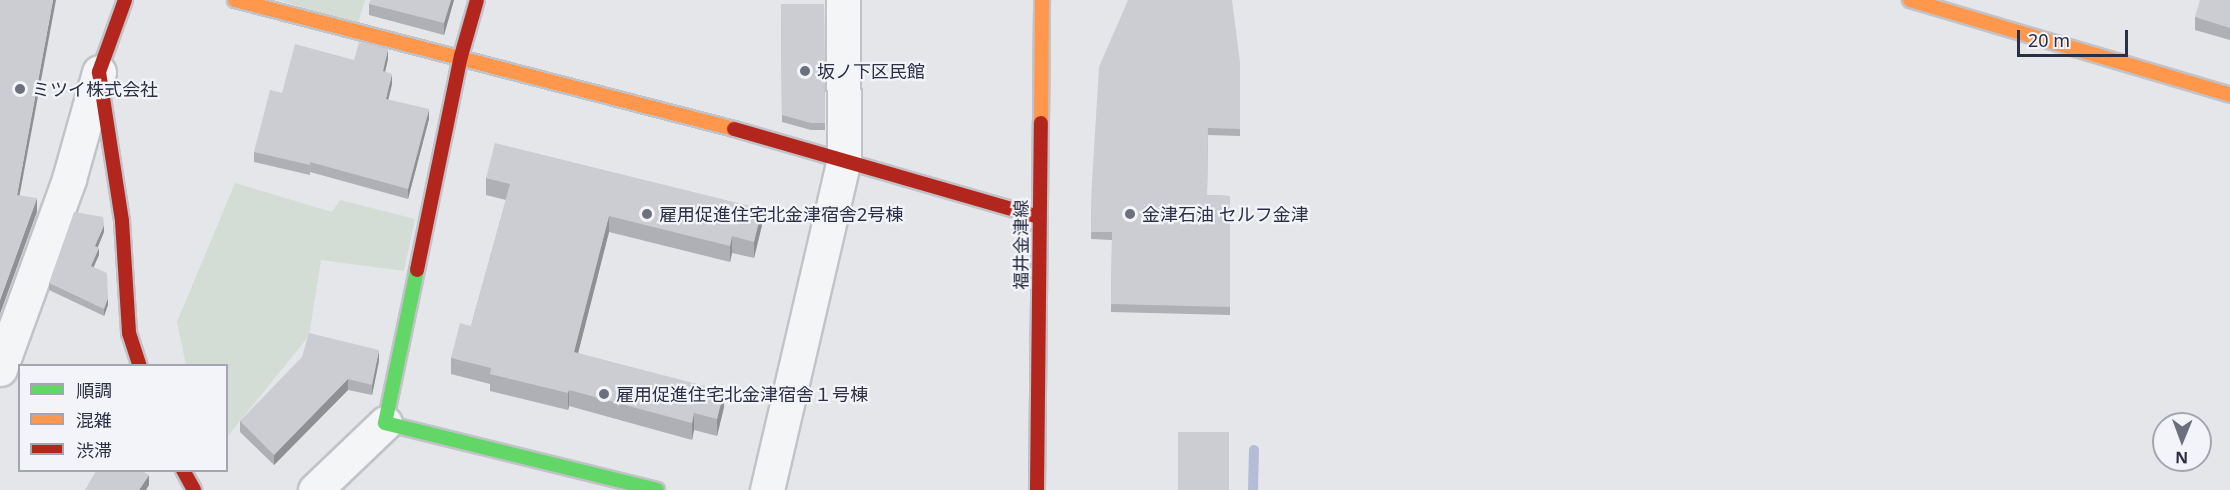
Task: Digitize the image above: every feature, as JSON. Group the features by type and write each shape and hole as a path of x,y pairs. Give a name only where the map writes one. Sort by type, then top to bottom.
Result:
{"street":[{"path":"0,369 69,179 99,72 125,0"},
{"path":"236,0 461,56 844,160 1039,218"},
{"path":"315,490 386,423 461,56 477,0"},
{"path":"767,490 844,160 843,0"},
{"name":"福井金津線","path":"1037,490 1042,0"},
{"path":"1910,0 2230,95"},
{"path":"99,72 122,221 129,333 139,364"},
{"path":"386,423 657,490"},
{"path":"184,472 194,490"}],"shaded area":[{"path":"278,0 365,0 358,24"},
{"path":"235,183 332,212 340,200 415,219 404,271 321,260 309,336 228,436 228,364 186,364 177,322"}],"building":[{"path":"0,0 53,0 17,195 37,198 0,300"},
{"path":"371,0 451,0 444,23 369,4"},
{"path":"1128,0 1232,0 1240,62 1240,129 1208,128 1207,195 1230,196 1230,307 1111,304 1112,232 1091,232 1092,182 1099,67"},
{"path":"2200,0 2230,0 2230,28 2195,17"},
{"name":"坂ノ下区民館","path":"781,4 824,4 825,123 811,123 782,115"},
{"path":"359,42 388,49 383,71 392,74 386,99 429,109 408,189 310,162 310,165 254,152 270,90 282,93 295,44 354,60"},
{"path":"495,143 762,209 754,242 732,236 730,246 609,216 574,352 724,391 717,419 694,413 692,423 569,390 568,393 490,374 491,368 451,358 460,323 471,326 510,184 486,178"},
{"path":"74,212 103,217 104,225 95,246 99,248 91,266 107,273 108,298 104,309 49,283"},
{"path":"309,333 379,350 372,385 348,379 274,455 240,421 302,357"},
{"path":"1178,432 1229,432 1229,490 1178,490"},
{"path":"95,472 144,472 149,475 139,490 85,490"}],"waterway":[{"path":"1253,490 1254,450"}],"traffic: fast":[{"path":"417,270 385,423 657,490"}],"traffic: slow":[{"path":"235,0 734,129"},
{"path":"1041,123 1042,0"},
{"path":"1910,0 2230,95"}],"traffic: jam":[{"path":"125,0 99,72 122,221 129,333 139,364"},
{"path":"417,270 461,56 477,0"},
{"path":"1037,490 1041,123"},
{"path":"734,129 1039,217"},
{"path":"184,472 194,490"}],"place":[{"name":"坂ノ下区民館","path":"805,71"},
{"name":"ミツイ株式会社","path":"20,89"},
{"name":"雇用促進住宅北金津宿舎2号棟","path":"647,214"},
{"name":"金津石油 セルフ金津","path":"1130,214"},
{"name":"雇用促進住宅北金津宿舎１号棟","path":"604,394"}]}
